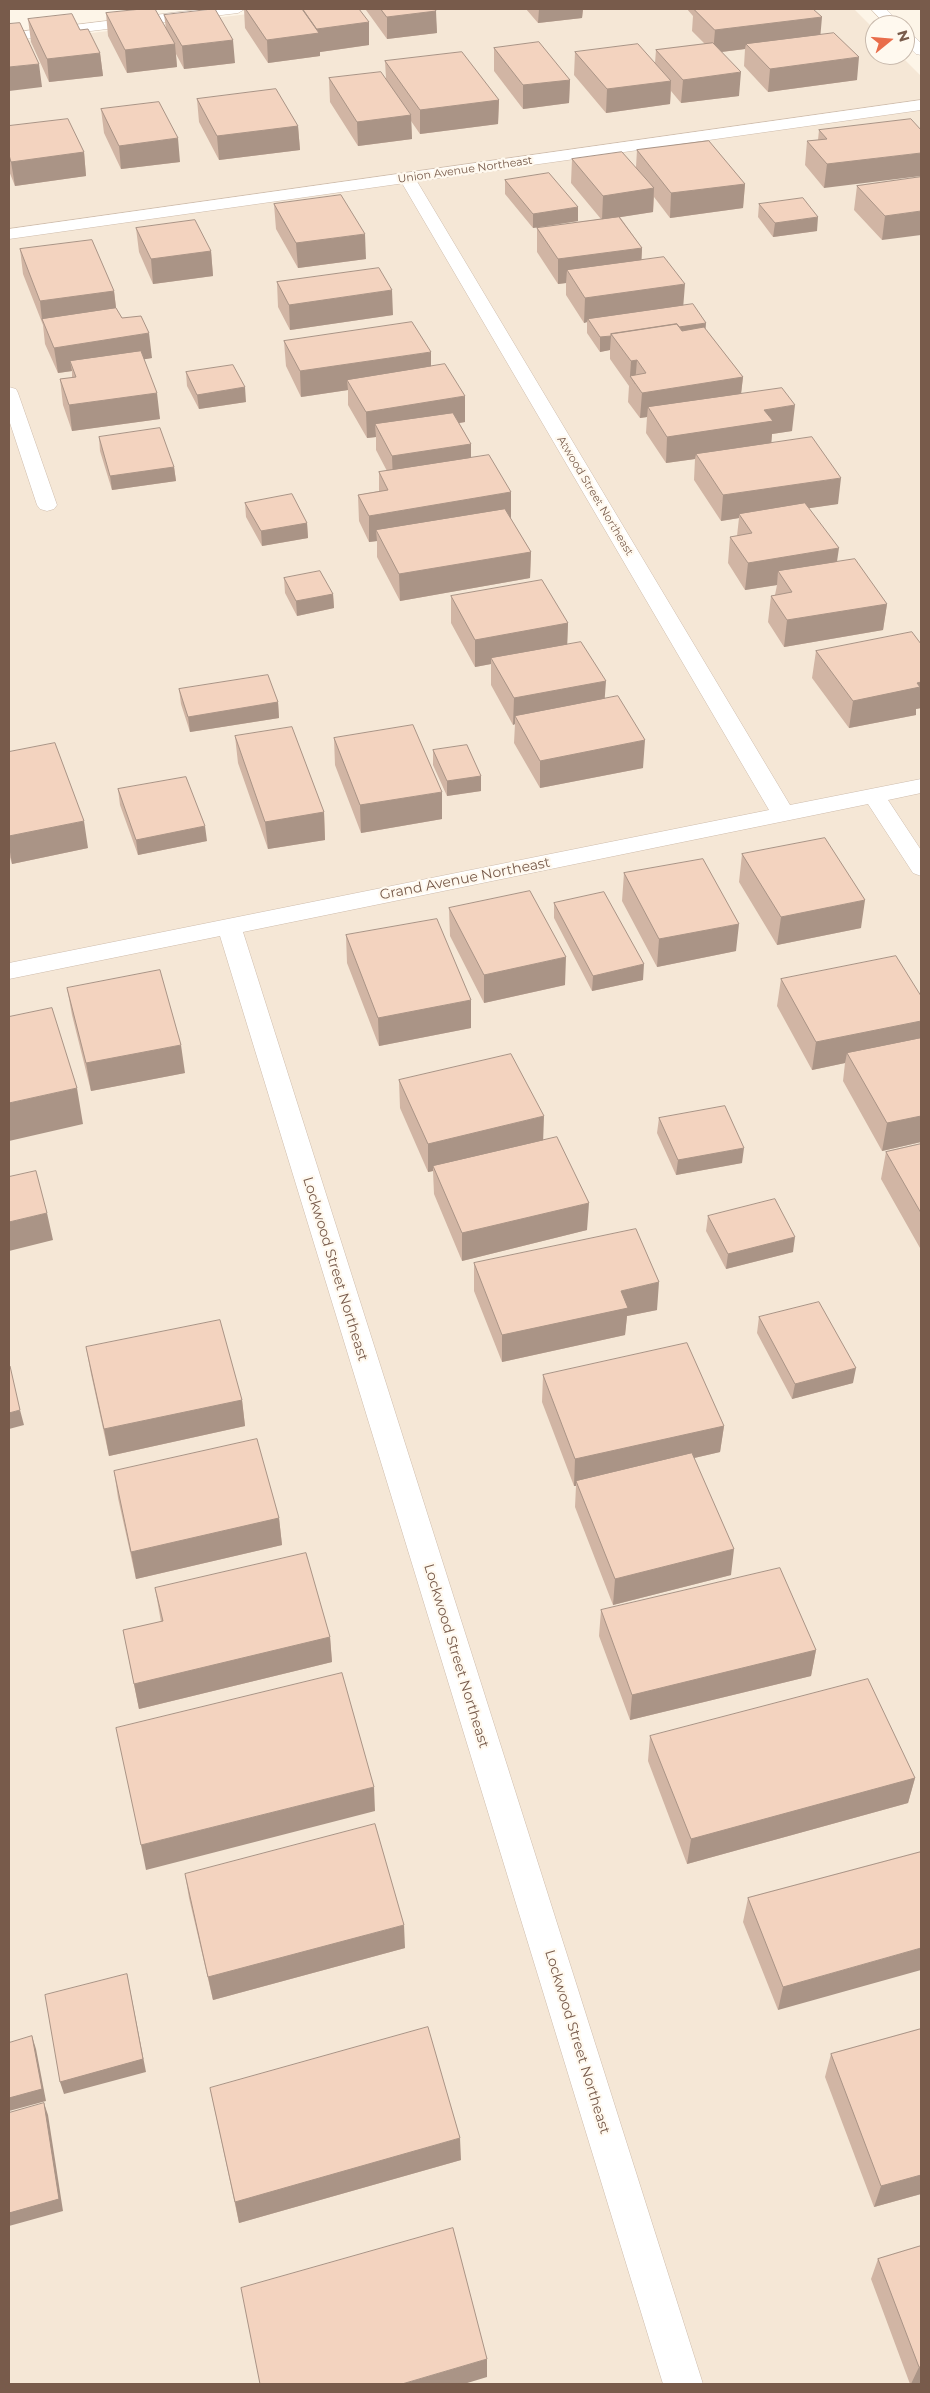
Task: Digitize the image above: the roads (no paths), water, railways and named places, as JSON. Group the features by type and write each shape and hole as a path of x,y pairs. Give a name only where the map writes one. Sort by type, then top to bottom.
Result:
{"street":[{"path":"9,36 238,9"},
{"name":"Union Avenue Northeast","path":"9,234 921,105"},
{"name":"Atwood Street Northeast","path":"407,178 784,815"},
{"path":"9,393 46,505"},
{"name":"Grand Avenue Northeast","path":"9,971 921,786"},
{"path":"874,796 921,868"},
{"name":"Lockwood Street Northeast","path":"229,927 683,2384"}]}
